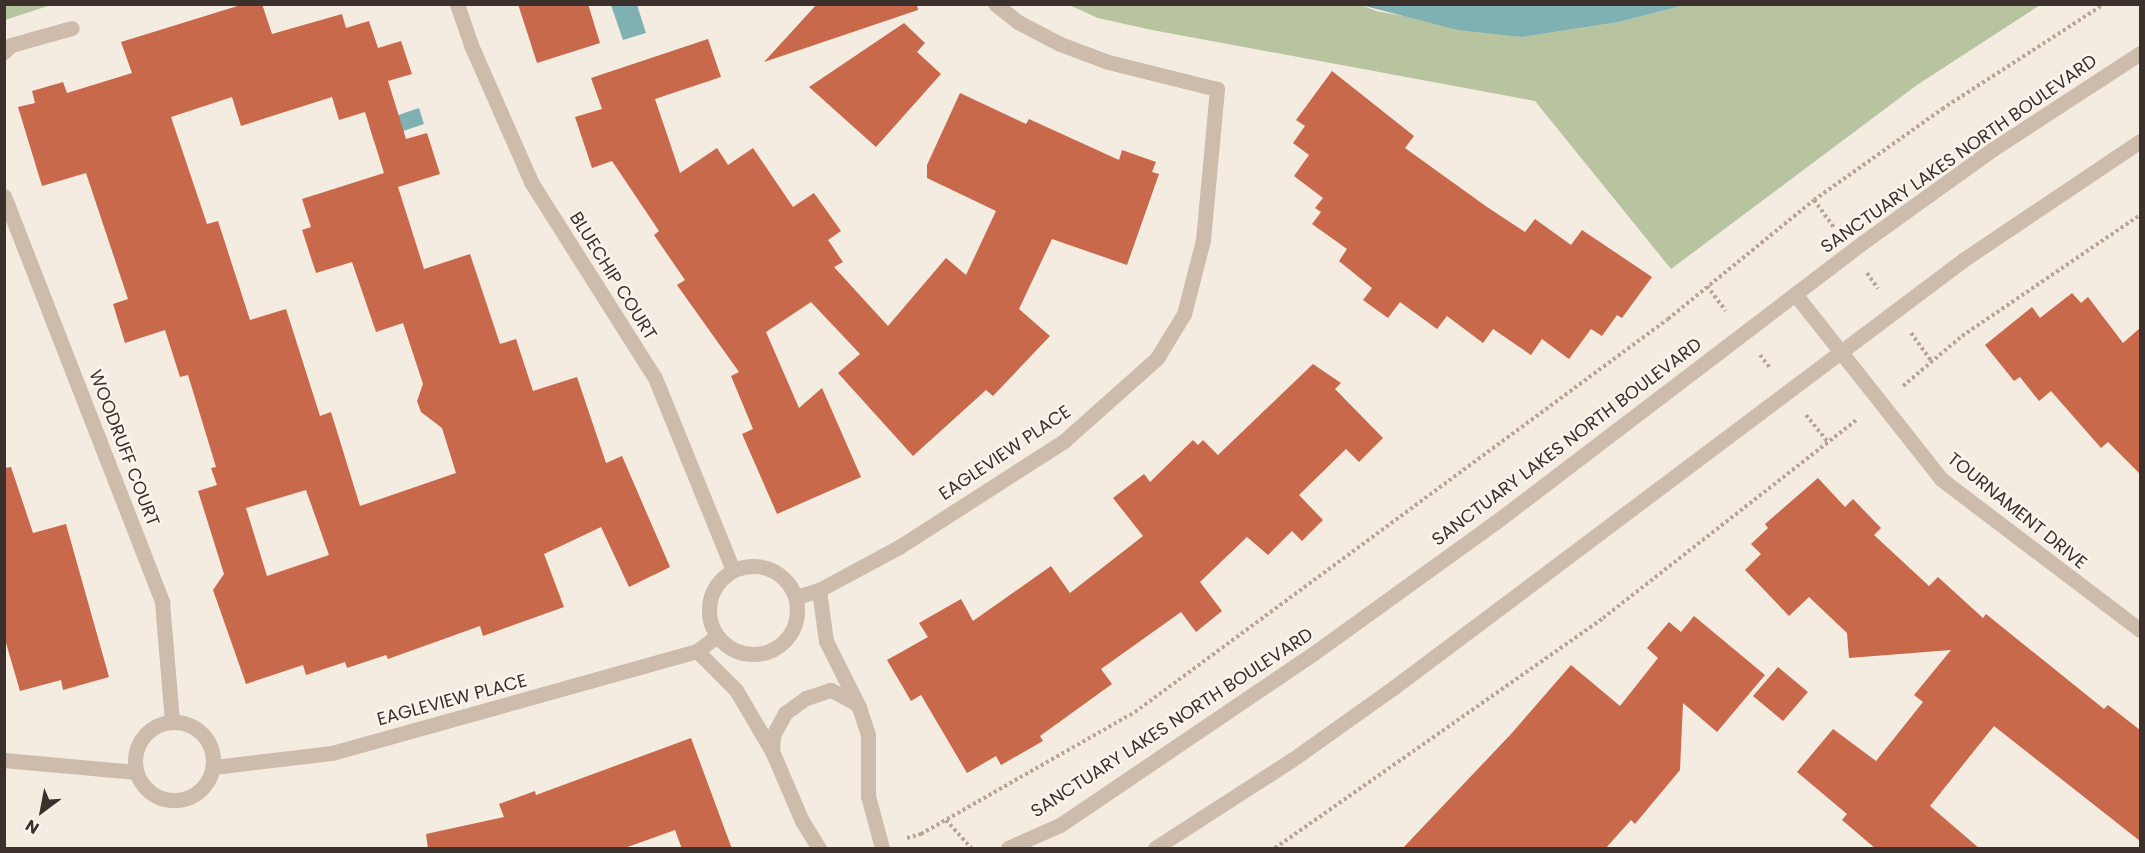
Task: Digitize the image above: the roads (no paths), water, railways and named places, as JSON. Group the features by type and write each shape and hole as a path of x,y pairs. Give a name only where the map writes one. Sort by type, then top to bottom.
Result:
{"street":[{"name":"BLUECHIP COURT","path":"457,4 471,45 531,182 654,378 733,570"},
{"name":"EAGLEVIEW PLACE","path":"796,597 819,590 898,548 1064,441 1156,358 1184,314 1203,240 1217,89 1108,62 1060,44 1018,22 995,4"},
{"path":"4,52 11,45 72,28"},
{"name":"SANCTUARY LAKES NORTH BOULEVARD","path":"1008,849 1060,825 1314,653 1851,252 1994,149 2140,53"},
{"path":"1155,849 1293,759 1393,688 1789,393 1894,311 2140,141"},
{"name":"WOODRUFF COURT","path":"4,196 162,602 172,722"},
{"name":"TOURNAMENT DRIVE","path":"1795,294 1879,404 1941,479 2140,630"},
{"path":"755,566 777,572 796,597 794,628 786,641 773,650 742,653 717,636 710,622 710,600 721,579 733,570 755,566"},
{"path":"819,590 826,641 859,707 868,735 868,796 881,846"},
{"name":"EAGLEVIEW PLACE","path":"214,767 332,753 697,651 717,636"},
{"path":"697,651 736,690 772,751 802,821 819,849"},
{"path":"772,751 773,735 785,713 806,698 831,690 854,699 859,707"},
{"path":"172,722 198,730 213,753 214,767 202,790 178,801 152,794 136,772 135,759 146,733 172,722"},
{"path":"4,760 136,772"}],"water":[{"path":"611,5 637,5 646,33 623,40"},
{"path":"1361,5 1685,5 1619,22 1522,37 1458,30"},
{"path":"419,108 424,124 374,141 369,125"}]}
